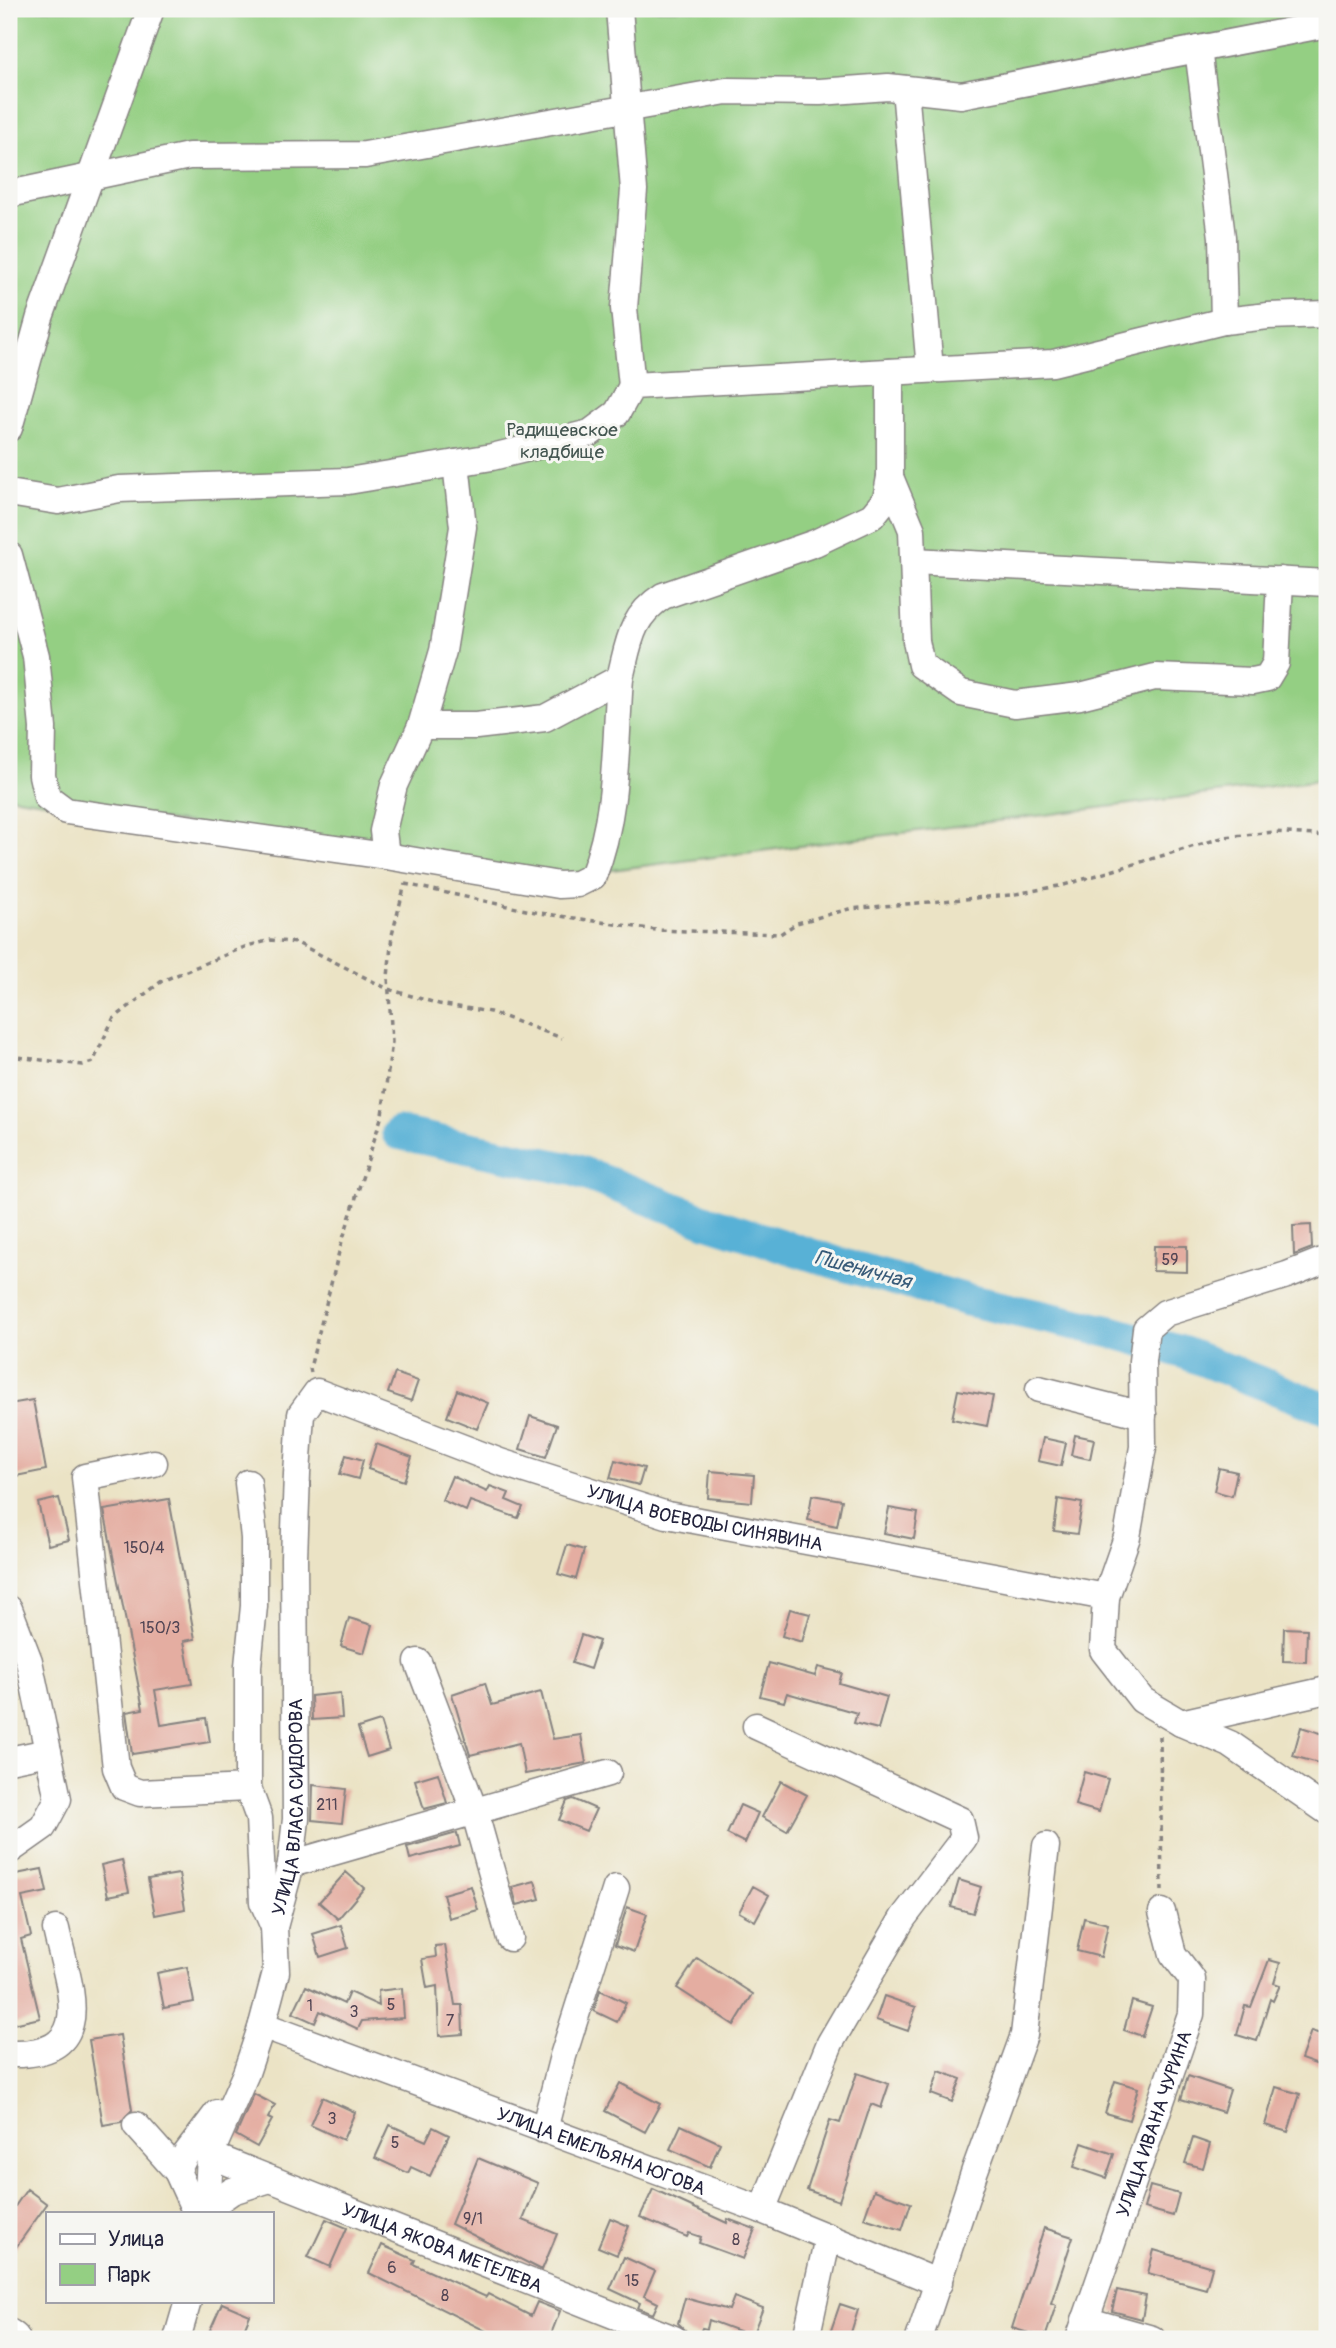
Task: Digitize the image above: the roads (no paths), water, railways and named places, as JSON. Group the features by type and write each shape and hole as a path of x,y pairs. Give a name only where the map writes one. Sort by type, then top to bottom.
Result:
{"main road":[{"path":"9,2336 13,2339"}],"street":[{"path":"9,428 40,317 151,9"},
{"path":"9,494 58,501 119,489 348,481 456,463 590,433 617,413 632,386 624,307 634,190 619,9"},
{"path":"9,194 189,156 365,155 726,91 905,89 961,95 1327,24"},
{"path":"1198,49 1223,237 1224,321"},
{"path":"905,89 930,369"},
{"path":"632,386 1053,363 1224,321 1327,314"},
{"path":"9,555 36,656 43,727 42,775 47,797 66,811 386,856 559,885 577,884 593,876 600,857 611,807 620,678 635,623 646,607 672,593 816,543 872,516 886,499 890,477 890,372"},
{"path":"386,856 383,831 394,785 421,726 443,651 463,527 456,463"},
{"path":"890,477 912,530 916,642 921,665 961,692 1015,704 1080,696 1155,677 1253,681 1268,678 1276,663 1280,580"},
{"path":"914,561 1327,583"},
{"path":"421,726 476,726 545,718 620,678"},
{"path":"1327,1259 1287,1275 1164,1312 1146,1329 1142,1362 1143,1447 1126,1537 1106,1597 1103,1650 1142,1700 1170,1717 1230,1744 1327,1811"},
{"path":"1040,1389 1143,1415"},
{"name":"УЛИЦА ВОЕВОДЫ СИНЯВИНА","path":"317,1392 500,1462 667,1515 1106,1597"},
{"name":"УЛИЦА ВЛАСА СИДОРОВА","path":"204,2211 210,2155 246,2073 276,1972 274,1927 291,1864 296,1819 294,1558 297,1475 301,1414 317,1392"},
{"path":"154,1463 85,1477 116,1768 124,1787 140,1793 248,1788"},
{"path":"248,1483 254,1538 254,1592 248,1666 248,1788 259,1818 264,1902 274,1927"},
{"path":"9,1609 29,1661 58,1799 43,1827 9,1851"},
{"path":"418,1662 474,1810 510,1938"},
{"path":"1170,1717 1327,1690"},
{"path":"756,1726 960,1820 964,1838 903,1918 830,2043 762,2210"},
{"path":"9,1759 48,1752"},
{"path":"291,1864 608,1773"},
{"path":"919,2339 975,2170 1024,2035 1046,1846"},
{"path":"544,2130 563,2056 616,1888"},
{"name":"УЛИЦА ИВАНА ЧУРИНА","path":"1082,2330 1192,2014 1192,1979 1173,1954 1162,1912"},
{"path":"9,2054 23,2054 48,2048 68,2034 74,2014 56,1929"},
{"name":"УЛИЦА ЕМЕЛЬЯНА ЮГОВА","path":"262,2025 762,2210 939,2283"},
{"path":"177,2171 186,2154 246,2073"},
{"path":"136,2125 177,2171 204,2211 232,2191 270,2179"},
{"name":"УЛИЦА ЯКОВА МЕТЕЛЕВА","path":"210,2155 674,2339"},
{"path":"806,2339 828,2237"},
{"path":"177,2339 188,2302"},
{"path":"1082,2330 1152,2339"}],"waterway":[{"name":"Пшеничная","path":"398,1133 575,1170 709,1222 840,1264 967,1300 1116,1333 1185,1353 1327,1409"}],"park label":[{"name":"Радищевское кладбище","path":"562,440"}]}
